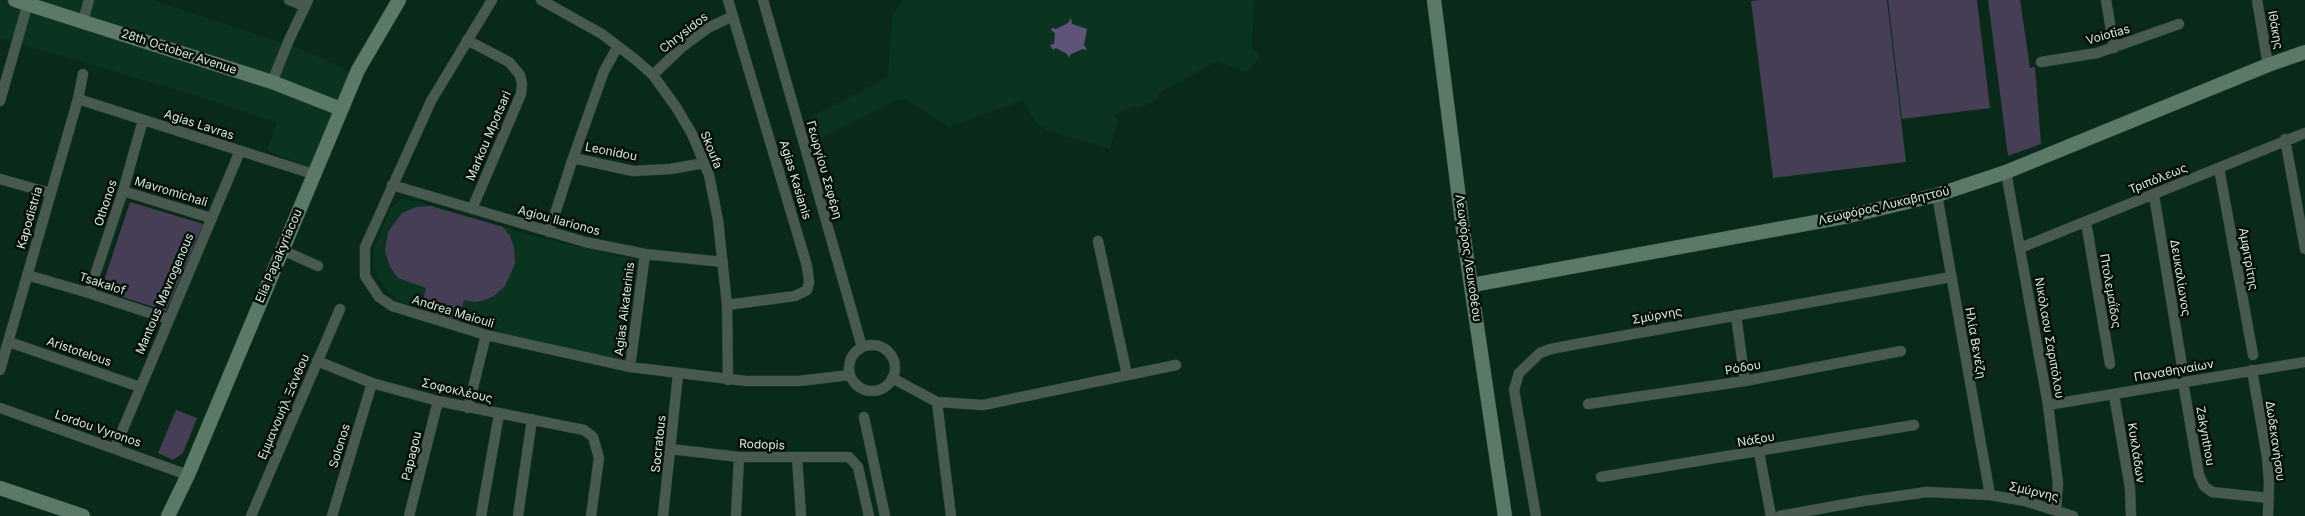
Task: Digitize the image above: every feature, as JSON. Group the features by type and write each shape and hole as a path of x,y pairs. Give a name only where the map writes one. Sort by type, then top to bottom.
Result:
{"main road":[{"name":"Elia Papakyriacou","path":"168,516 188,475 358,70 399,0"},
{"name":"Λεωφόρος Λευκοθέου","path":"1434,0 1505,516"},
{"name":"28th October Avenue","path":"22,2 272,82 341,109"},
{"name":"Λεωφόρος Λυκαβηττού","path":"1472,285 1849,216 1937,195 2006,172 2268,65 2305,52"},
{"path":"0,488 50,511 82,516"}],"street":[{"path":"83,21 89,0"},
{"path":"272,82 306,3 290,0"},
{"name":"Andrea Maiouli","path":"492,0 431,101 365,247 365,276 374,291 392,306 486,336 630,367 728,380 799,381 850,375"},
{"name":"Skoufa","path":"541,0 602,34 653,75 684,119 704,163 715,204 727,305 728,380"},
{"name":"Agias Kasianis","path":"727,305 795,296 807,290 809,282 807,266 728,0"},
{"name":"Γεωργίου Σεφέρη","path":"763,0 862,347"},
{"path":"2106,0 2114,48"},
{"name":"Ιθάκης","path":"2257,0 2268,65"},
{"path":"0,101 4,74 22,2"},
{"name":"Chrysidos","path":"653,75 682,47 708,28 733,16"},
{"name":"Voiotias","path":"2041,62 2097,53 2179,24"},
{"name":"Markou Mpotsari","path":"467,40 509,62 520,75 522,84 521,94 472,209"},
{"name":"Leonidou","path":"618,46 604,71 573,158 633,171 671,169 704,163"},
{"name":"Kapodistria","path":"0,370 78,99 83,74"},
{"name":"Agias Lavras","path":"78,99 313,174"},
{"name":"Othonos","path":"90,293 143,120"},
{"name":"Τριπόλεως","path":"2020,248 2286,139 2305,133"},
{"path":"2286,139 2305,249"},
{"name":"Mantous Mavrogenous","path":"115,448 240,151"},
{"path":"549,232 573,158"},
{"name":"Αμφιτρίτης","path":"2219,168 2252,355"},
{"name":"Νικόλαου Σαριπόλου","path":"2006,172 2048,405 2058,483 2056,509"},
{"path":"0,179 50,193"},
{"name":"Agiou Ilarionos","path":"392,185 585,242 645,254 723,262"},
{"name":"Mavromichali","path":"123,190 211,218"},
{"name":"Δευκαλίωνος","path":"2154,194 2182,366"},
{"name":"Ηλία Βενέζη","path":"1937,195 1990,495"},
{"name":"Πτολεμαΐδος","path":"2086,222 2110,364"},
{"path":"1098,241 1127,375"},
{"path":"282,250 318,266"},
{"name":"Agias Aikaterinis","path":"630,367 645,254"},
{"name":"Tsakalof","path":"27,275 90,293 168,319"},
{"name":"Σμύρνης","path":"1536,516 1514,390 1519,373 1534,357 1551,348 1951,277"},
{"name":"Εμμανουήλ Ξάνθου","path":"250,516 340,309"},
{"path":"1736,315 1746,380"},
{"path":"468,408 486,336"},
{"name":"Aristotelous","path":"9,342 140,386"},
{"path":"876,346 888,352 894,364 892,378 882,388 868,390 857,385 850,375 850,362 862,347 876,346"},
{"name":"Ρόδου","path":"1588,404 1746,380 1901,351"},
{"name":"Σοφοκλέους","path":"317,361 372,383 438,401 579,428 594,436 599,458 591,516"},
{"name":"Παναθηναίων","path":"2048,405 2305,362"},
{"path":"892,378 937,402 983,405 1176,365"},
{"name":"Δωδεκανήσου","path":"2252,370 2267,457 2268,516"},
{"name":"Socratous","path":"663,516 678,374"},
{"name":"Zakynthou","path":"2183,382 2199,475 2204,486 2212,492 2269,498"},
{"name":"Solonos","path":"332,516 372,383"},
{"name":"Κυκλάδων","path":"2114,395 2130,488 2131,516"},
{"name":"Papagou","path":"409,516 438,401"},
{"path":"937,402 951,516"},
{"name":"Lordou Vyronos","path":"0,408 188,475"},
{"path":"482,516 499,414"},
{"path":"864,417 885,516"},
{"path":"518,516 532,419"},
{"name":"Νάξου","path":"1602,477 1914,425"},
{"name":"Rodopis","path":"671,449 739,458 797,458 839,455 852,459 860,475 868,516"},
{"path":"1760,452 1771,516"},
{"path":"736,516 739,458"},
{"path":"797,458 801,516"},
{"name":"Σμύρνης","path":"1780,516 1917,493 1990,495 2056,509 2073,516"}],"shaded area":[{"path":"0,0 152,0 306,51 351,72 311,168 267,150 277,123 195,95 0,38"},
{"path":"903,0 1254,0 1252,48 1260,56 1248,73 1217,61 1158,93 1160,98 1137,109 1135,105 1114,116 1118,120 1110,149 1048,131 1036,123 1023,100 949,127 906,99 902,101 899,99 816,141 809,118 888,77 892,16"},
{"path":"1887,0 1906,162 1773,178 1751,1"},
{"path":"1888,0 1977,0 1990,108 1902,119"},
{"path":"1988,0 2020,0 2030,68 2035,67 2041,144 2008,156"},
{"path":"1071,18 1072,24 1087,29 1084,45 1087,50 1083,49 1071,54 1069,58 1067,54 1056,48 1053,50 1050,45 1054,44 1055,33 1051,30 1052,28 1056,29 1068,23"},
{"path":"402,199 415,201 533,236 631,259 637,263 638,269 624,356 618,361 512,335 505,337 398,301 383,287 374,268 374,248 391,208"},
{"path":"130,202 203,224 166,311 101,290"},
{"path":"431,206 503,227 510,236 514,248 515,264 505,286 494,296 482,301 464,300 458,322 421,309 426,288 398,278 390,267 385,251 388,232 402,213 416,207"},
{"path":"176,410 197,418 183,453 173,460 158,453"}]}
